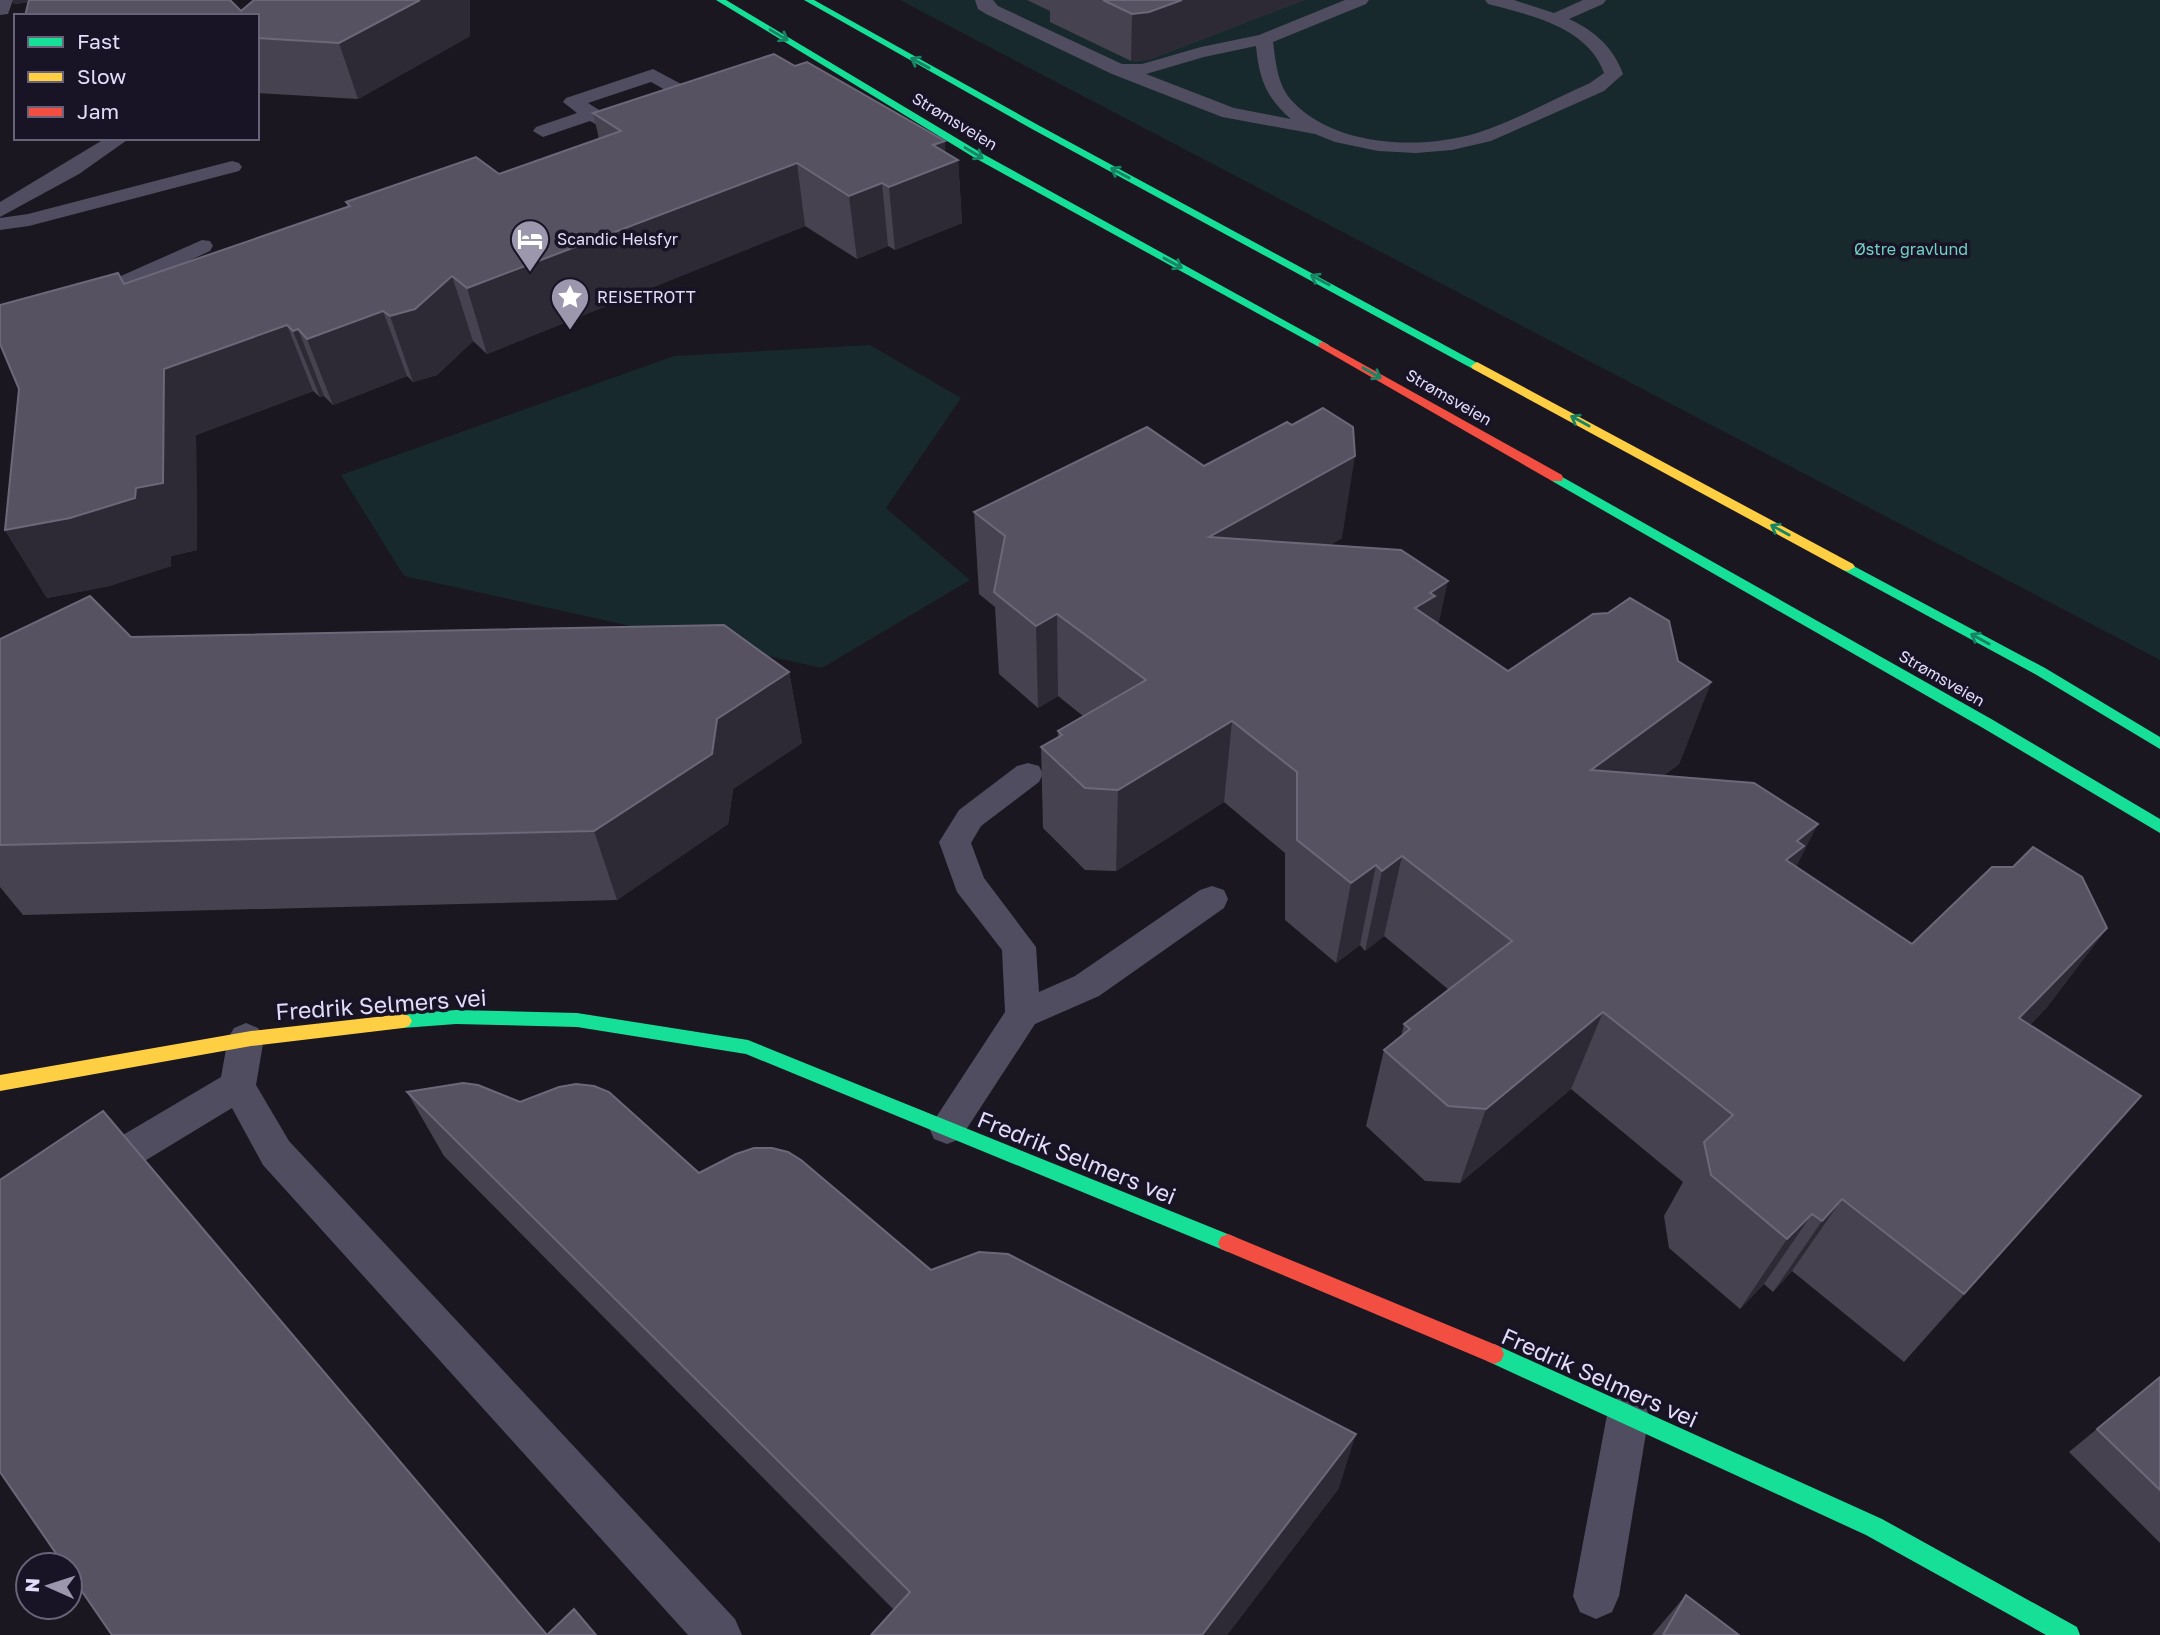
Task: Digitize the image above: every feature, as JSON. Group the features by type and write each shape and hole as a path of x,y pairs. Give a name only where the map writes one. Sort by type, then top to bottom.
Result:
{"main road":[{"name":"Strømsveien","path":"720,0 979,156 1372,373 1988,724 2160,827"},
{"name":"Strømsveien","path":"808,0 1035,127 2040,671 2160,744"},
{"path":"2040,671 2160,731"},
{"name":"Fredrik Selmers vei","path":"0,1083 246,1038 325,1027 456,1017 577,1020 747,1047 1457,1337 1874,1527 2069,1635"}],"street":[{"path":"0,9 2,0"}],"lane":[{"path":"984,0 984,5 992,10 1119,70 1229,113 1314,129 1367,144 1429,147 1465,144 1484,138 1597,87 1614,74 1612,65 1596,43 1554,19 1494,0"},
{"path":"1119,70 1143,69 1200,52 1264,39 1360,0"},
{"path":"1554,19 1597,0"},
{"path":"1264,39 1263,61 1269,79 1287,108 1314,129"},
{"path":"653,75 708,106 626,135 591,114 573,102 653,75"},
{"path":"543,131 591,114"},
{"path":"0,211 72,170 117,140"},
{"path":"0,224 29,220 232,167"},
{"path":"68,307 202,246"},
{"path":"123,284 157,288"},
{"path":"1023,1013 1019,947 969,883 955,842 970,818 1028,774"},
{"path":"947,1128 1023,1013 1087,986 1212,899"},
{"path":"246,1038 238,1086 276,1153 719,1635"},
{"path":"71,1186 238,1086"},
{"path":"1596,1596 1628,1415"}],"green space":[{"name":"Østre gravlund","path":"900,0 2160,0 2160,660 955,29"},
{"path":"870,345 961,398 886,508 970,580 822,668 404,576 341,475 674,356"}],"building":[{"path":"29,0 230,0 241,11 254,0 420,0 339,43 259,38 259,14 26,14"},
{"path":"1103,0 1182,0 1149,12 1132,14"},
{"path":"774,54 795,66 807,62 945,141 933,145 958,160 889,187 882,183 849,196 797,163 467,288 452,276 415,309 390,316 383,311 307,339 298,329 293,331 287,325 164,369 163,483 136,488 135,498 70,518 5,530 19,389 0,344 0,305 118,273 124,284 350,206 346,202 476,157 499,174 621,131 593,113"},
{"path":"1323,408 1353,427 1355,456 1209,537 1401,550 1448,581 1430,593 1435,596 1415,608 1508,671 1593,614 1608,613 1630,598 1669,621 1678,661 1711,682 1591,770 1754,783 1818,824 1797,841 1804,846 1786,860 1912,944 1992,867 2013,867 2033,847 2082,877 2107,928 2019,1018 2141,1096 1964,1294 1842,1199 1822,1221 1812,1214 1787,1239 1711,1175 1704,1142 1733,1115 1603,1012 1486,1109 1448,1106 1384,1050 1410,1029 1404,1024 1512,941 1402,856 1382,871 1376,865 1351,883 1297,840 1297,772 1232,721 1118,790 1085,788 1041,747 1062,735 1058,731 1146,680 1057,614 1036,626 994,592 1005,536 974,512 1147,427 1204,466 1287,422 1292,425"},
{"path":"90,596 131,637 724,625 789,672 717,719 712,754 594,831 0,845 0,639"},
{"path":"463,1083 478,1085 520,1102 559,1087 576,1084 594,1086 609,1092 699,1173 754,1148 772,1148 788,1152 801,1160 931,1270 979,1252 1008,1254 1356,1434 1202,1635 871,1635 910,1592 407,1092"},
{"path":"103,1111 547,1635 112,1635 84,1594 84,1551 54,1551 0,1472 0,1180"},
{"path":"2160,1377 2160,1490 2097,1429"},
{"path":"1686,1595 1739,1635 1663,1635"},
{"path":"574,1609 596,1635 547,1635"}],"traffic: fast":[{"path":"720,0 979,156 1323,345"},
{"path":"808,0 1035,127 1477,366"},
{"path":"1557,478 1988,724 2160,827"},
{"path":"1848,567 2040,671 2160,744"},
{"path":"403,1021 456,1017 577,1020 748,1047 1228,1243"},
{"path":"1494,1354 1874,1527 2069,1635"}],"traffic: slow":[{"path":"1477,366 1848,567"},
{"path":"0,1083 251,1038 403,1021"}],"traffic: jam":[{"path":"1323,345 1557,478"},
{"path":"1228,1243 1494,1354"}],"place":[{"name":"Scandic Helsfyr","path":"530,273"},
{"name":"REISETROTT","path":"570,331"}]}
